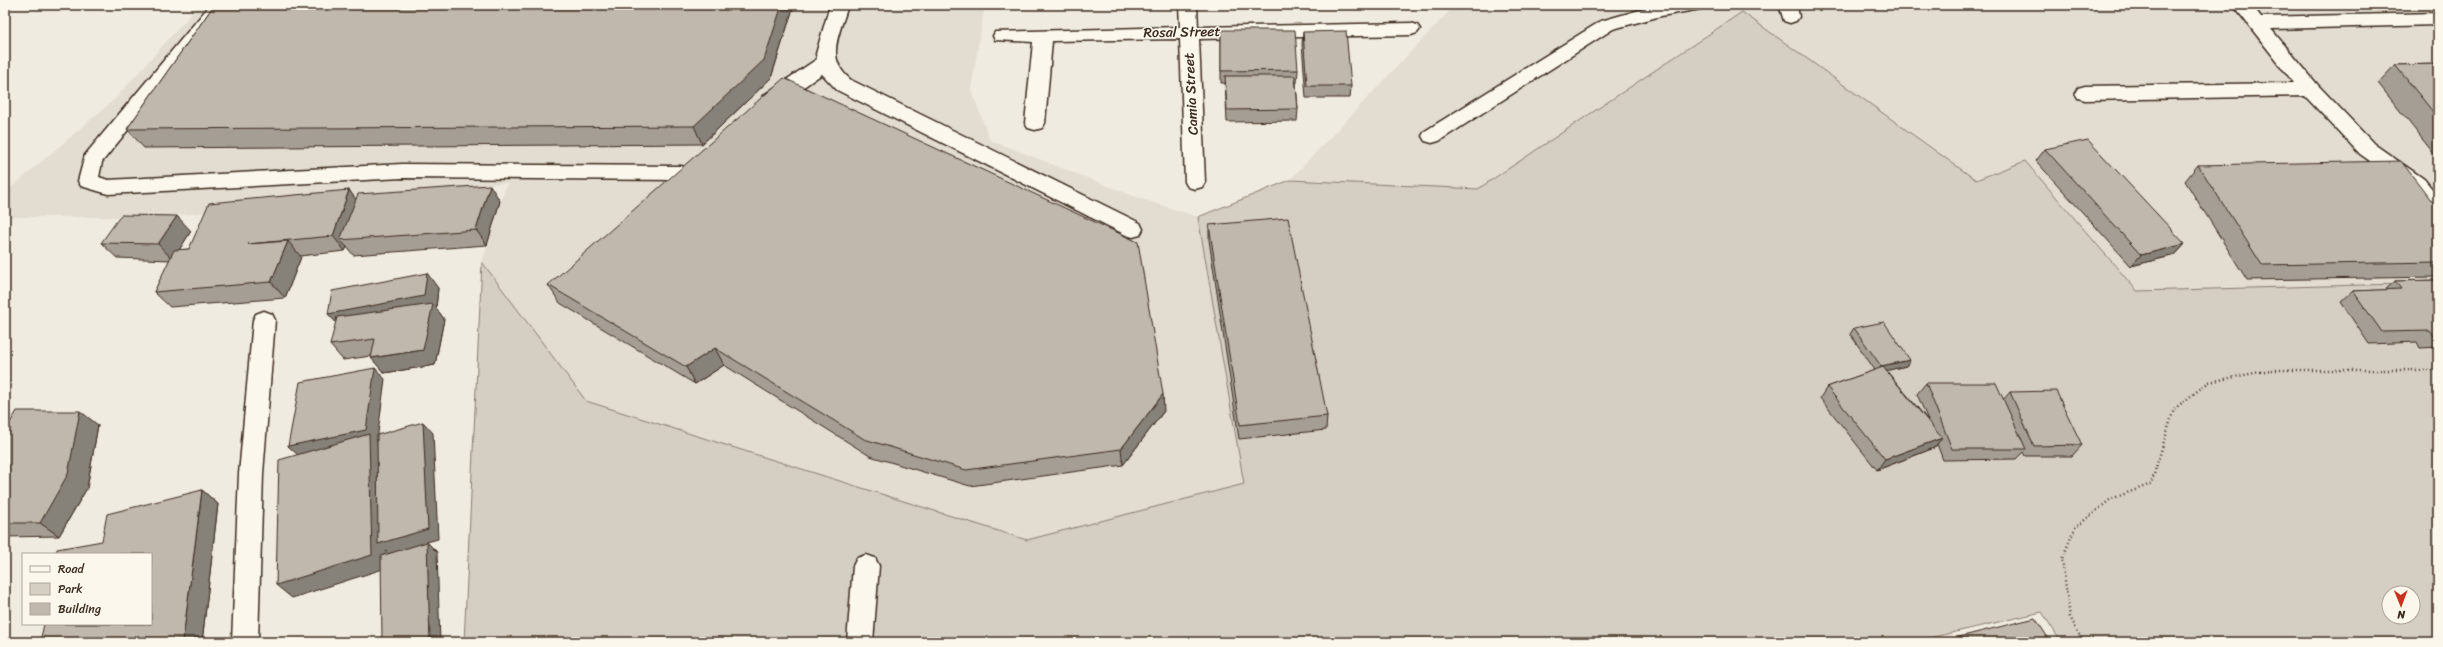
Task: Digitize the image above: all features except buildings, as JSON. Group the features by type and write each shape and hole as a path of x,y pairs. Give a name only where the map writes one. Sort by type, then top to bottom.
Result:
{"street":[{"path":"220,5 92,160 88,181 108,187 211,183 402,171 687,168 656,194"},
{"path":"839,5 825,54 831,74 844,85 1133,229"},
{"name":"Camia Street","path":"1188,5 1195,182"},
{"path":"1432,136 1607,25 1660,10 1695,5"},
{"path":"2242,5 2310,89 2367,149 2417,184 2438,210"},
{"path":"2256,23 2438,19"},
{"name":"Rosal Street","path":"1002,36 1188,32 1411,30"},
{"path":"1035,123 1043,35"},
{"path":"759,110 827,61"},
{"path":"2085,93 2310,89"},
{"path":"245,642 252,474 264,320"},
{"path":"860,642 866,566"}],"path":[{"path":"2083,642 2070,617 2062,559 2072,534 2075,528 2111,499 2150,484 2174,409 2209,382 2270,370 2438,370"}],"shaded area":[{"path":"199,5 985,5 971,89 990,140 1139,198 1198,217 1244,484 1027,540 586,401 482,262 507,183 160,217 5,217 5,193 116,98"},
{"path":"1455,5 2438,5 2438,283 2137,291 2025,161 1976,180 1742,12 1478,189 1290,180"}],"green space":[{"path":"1742,12 1976,180 2025,161 2137,291 2438,283 2438,642 2061,642 2042,612 1912,642 464,642 482,262 586,401 1027,540 1244,484 1198,217 1290,180 1478,189"}]}
